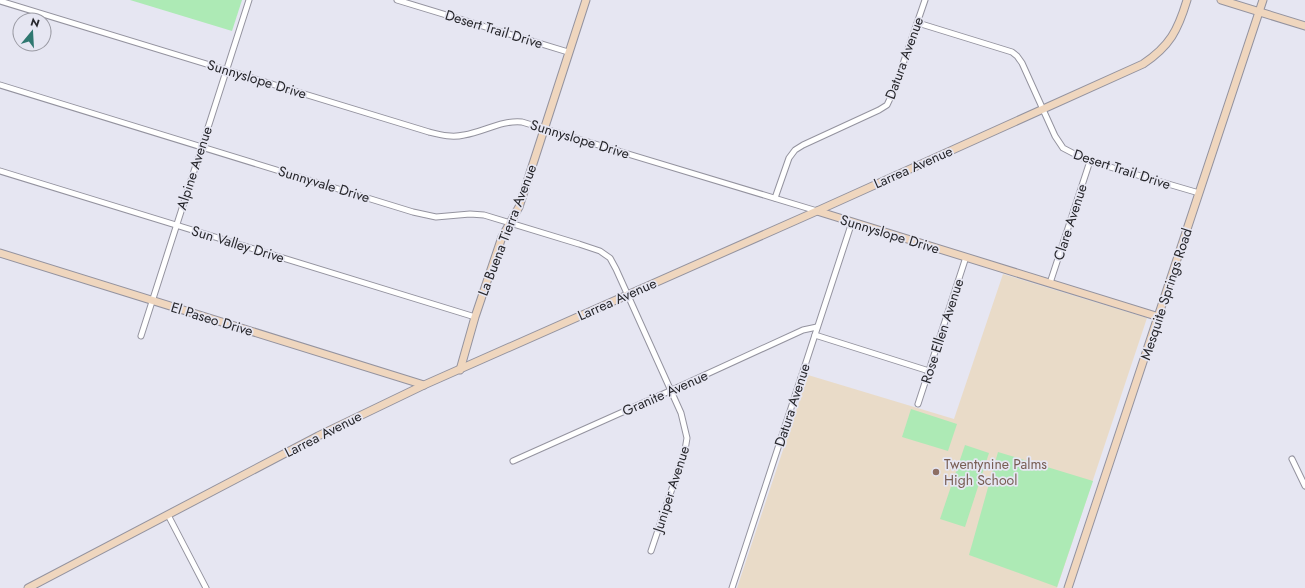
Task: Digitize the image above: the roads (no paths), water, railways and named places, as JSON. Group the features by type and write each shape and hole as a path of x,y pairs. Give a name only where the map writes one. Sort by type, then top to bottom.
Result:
{"street":[{"name":"Alpine Avenue","path":"141,336 248,0"},
{"name":"Desert Trail Drive","path":"397,0 568,52"},
{"path":"416,6 417,0"},
{"name":"La Buena Tierra Avenue","path":"460,370 475,317 502,237 511,224 519,207 586,0"},
{"name":"Datura Avenue","path":"775,198 789,158 795,150 887,105 894,90 925,0"},
{"name":"Larrea Avenue","path":"28,588 318,436 424,385 1131,70 1154,57 1170,41 1181,20 1187,0"},
{"path":"1221,0 1305,26"},
{"name":"Mesquite Springs Road","path":"1068,588 1263,0"},
{"name":"Sunnyslope Drive","path":"0,1 447,136 464,135 481,131 498,124 516,121 544,128 817,210 1159,317"},
{"name":"Desert Trail Drive","path":"918,23 1012,52 1017,56 1022,63 1055,136 1063,148 1076,156 1199,192"},
{"name":"Sunnyvale Drive","path":"0,85 413,212 436,217 484,215 579,244 600,251 610,258 628,294"},
{"name":"Clare Avenue","path":"1050,283 1090,161"},
{"name":"Sun Valley Drive","path":"0,171 475,317"},
{"name":"Datura Avenue","path":"732,588 852,222"},
{"name":"El Paseo Drive","path":"0,253 424,385"},
{"name":"Rose Ellen Avenue","path":"918,404 966,257"},
{"name":"Juniper Avenue","path":"628,294 672,390 681,413 687,438 685,450 651,551"},
{"name":"Granite Avenue","path":"512,461 803,330 817,327"},
{"path":"815,335 929,370"},
{"path":"1292,459 1303,477 1305,486"},
{"path":"168,515 206,588"}],"place":[{"name":"Twentynine Palms High School","path":"936,472"}]}
